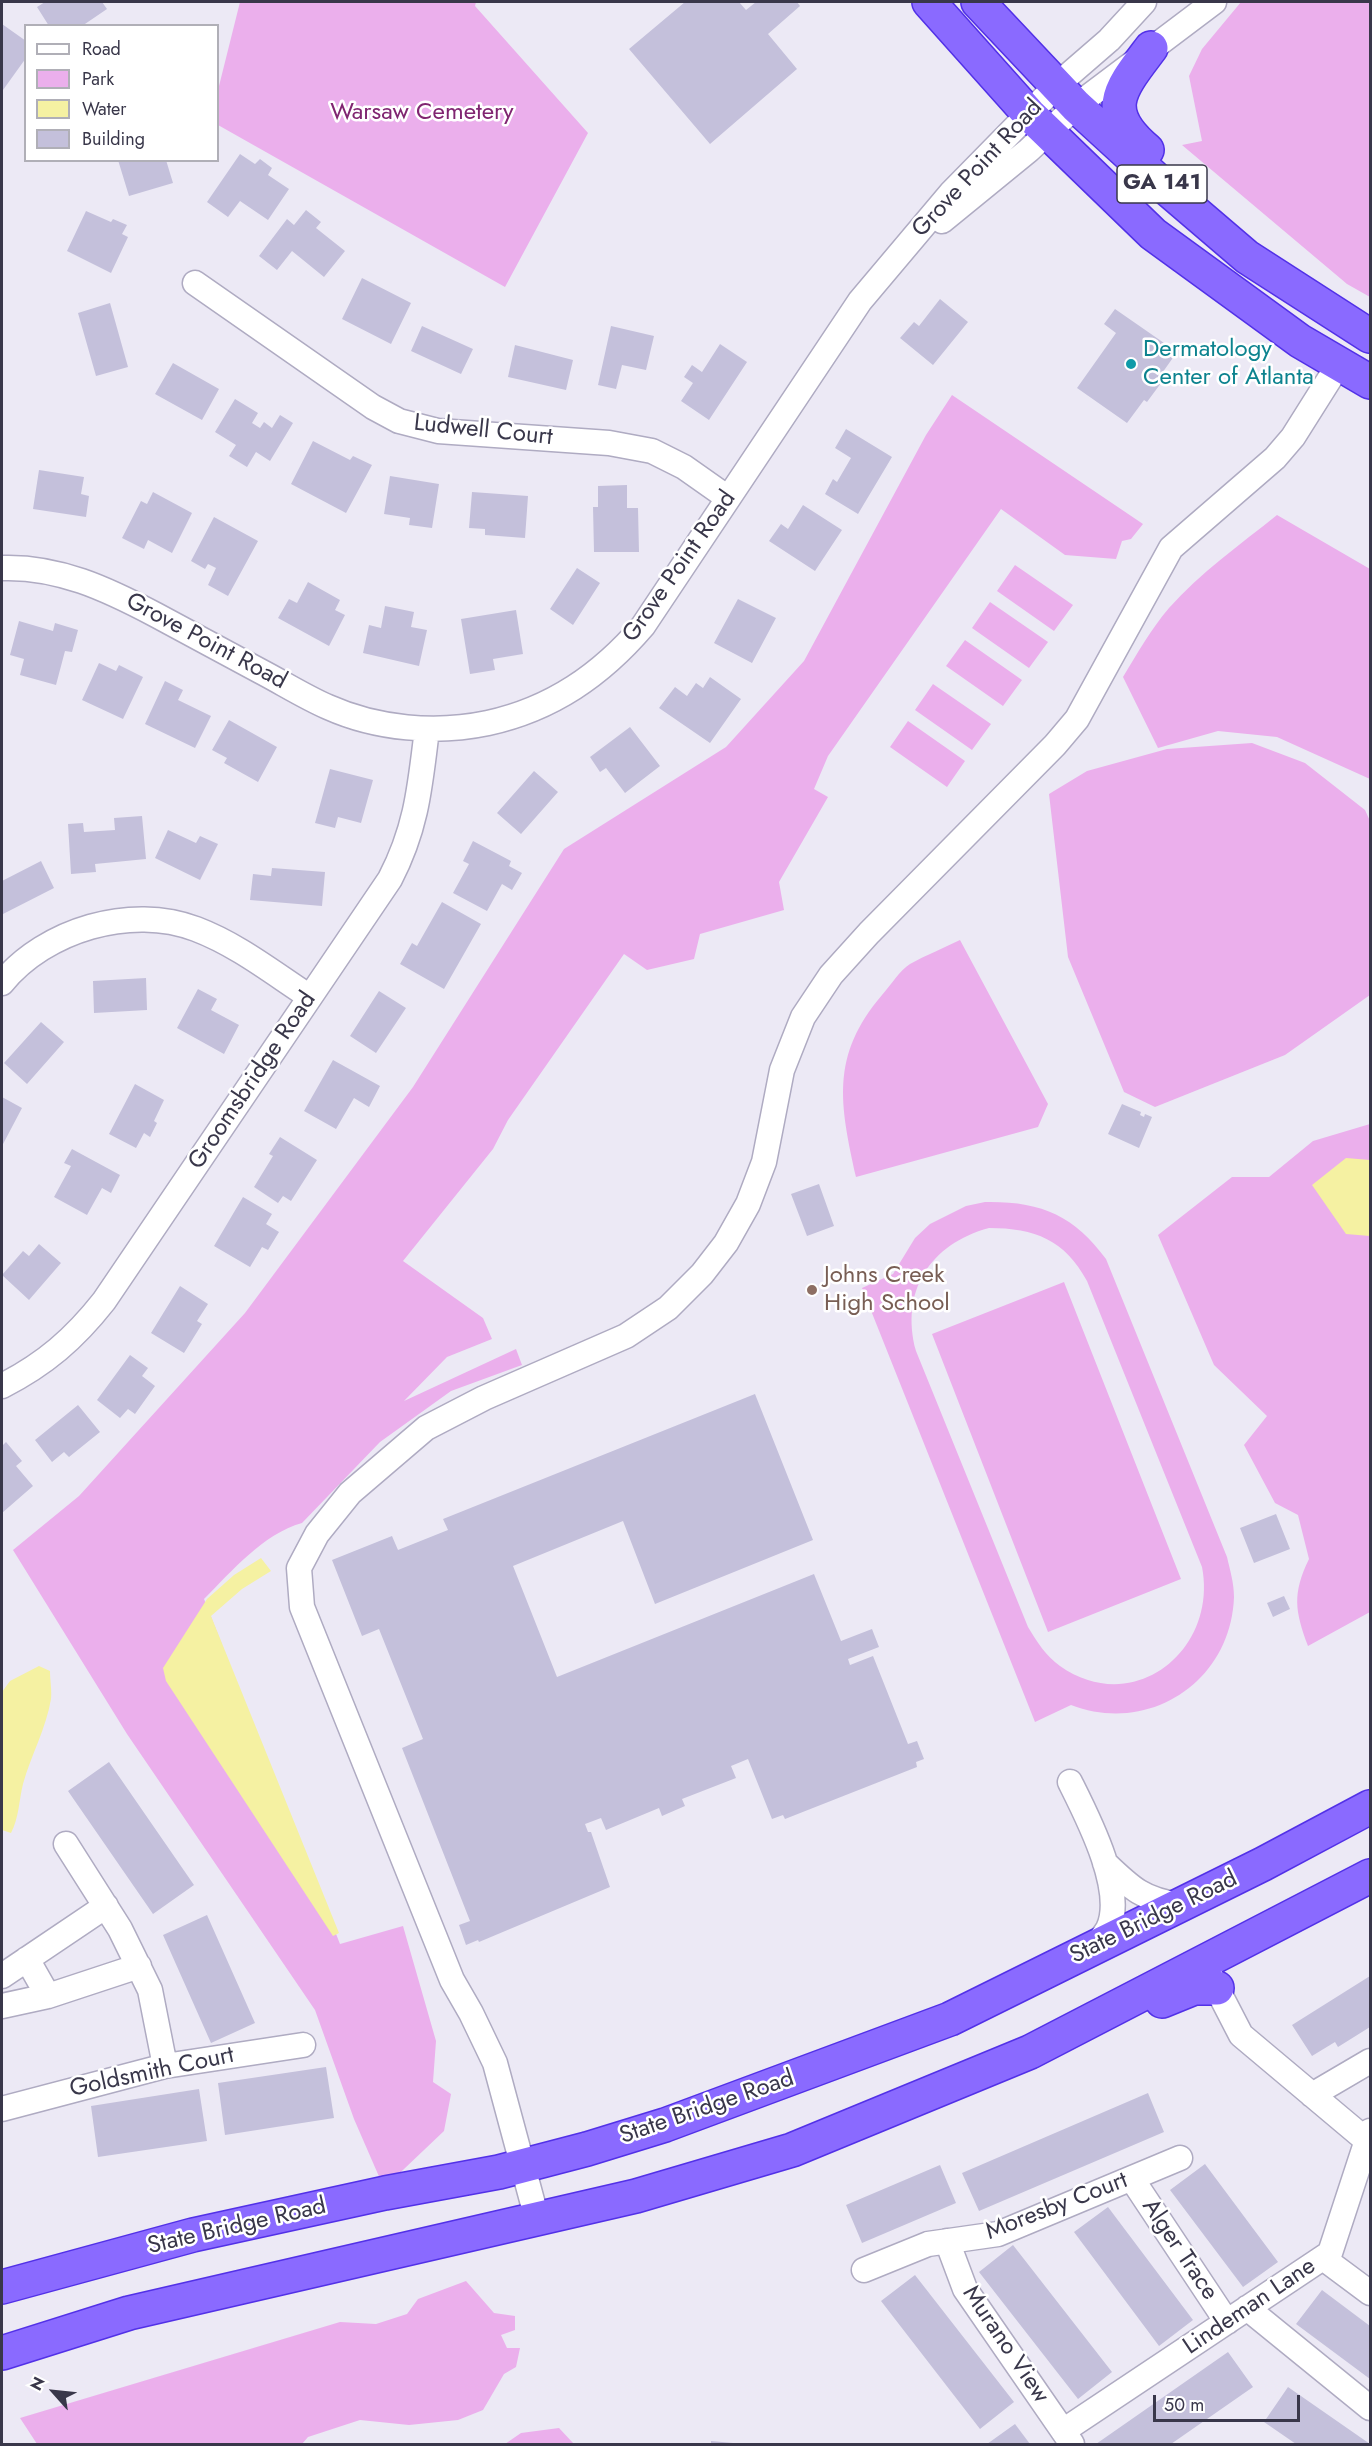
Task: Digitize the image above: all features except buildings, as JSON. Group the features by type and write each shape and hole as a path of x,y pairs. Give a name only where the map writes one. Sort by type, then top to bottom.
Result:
{"highway":[{"name":"GA 141","path":"930,2 1038,123 1153,234 1300,341 1371,382"},
{"name":"GA 141","path":"978,2 1066,95 1157,180 1247,257 1359,329"},
{"path":"1151,48 1125,82 1118,99 1125,128 1176,176 1306,276 1338,305 1359,329"},
{"name":"State Bridge Road","path":"2,2287 193,2235 522,2166 665,2125 950,2019 1371,1807"},
{"path":"2,2353 129,2313 636,2196 792,2150 1210,1975 1371,1876"}],"street":[{"path":"1066,95 1109,40 1144,2"},
{"path":"1066,95 1151,48 1214,2"},
{"name":"Grove Point Road","path":"2,568 63,574 114,592 329,708 377,723 427,729 468,727 513,717 556,699 595,675 622,651 643,626 861,301 951,193 1038,123 1066,95"},
{"name":"Ludwell Court","path":"195,283 373,407 399,421 438,430 609,443 652,451 684,467 728,498"},
{"path":"537,2219 495,2063 452,1980 302,1607 299,1568 316,1534 350,1493 426,1428 484,1398 626,1336 668,1308 702,1274 726,1242 748,1204 764,1162 782,1070 803,1017 831,975 868,933 1055,745 1077,719 1171,548 1275,458 1293,437 1339,364"},
{"name":"Groomsbridge Road","path":"2,1386 43,1363 80,1332 104,1301 390,879 403,854 418,803 427,729"},
{"path":"2,983 12,970 50,942 92,926 142,920 195,929 232,946 310,997"},
{"path":"1070,1782 1105,1863 1113,1898 1112,1915 1107,1930 1094,1948"},
{"path":"66,1844 120,1929 150,1990 165,2066"},
{"path":"1105,1863 1136,1892 1161,1902 1180,1905"},
{"path":"2,1976 106,1906"},
{"path":"27,1959 48,1996"},
{"path":"2,2006 48,1996 139,1966"},
{"path":"1210,1975 1241,2035 1312,2095 1369,2135"},
{"name":"Goldsmith Court","path":"2,2109 165,2066 303,2045"},
{"path":"1312,2095 1371,2061"},
{"name":"Lindeman Lane","path":"1067,2438 1227,2322 1330,2253 1369,2135"},
{"name":"Moresby Court","path":"864,2270 928,2244 998,2234 1180,2158"},
{"name":"Alger Trace","path":"1132,2179 1227,2322"},
{"name":"Murano View","path":"946,2241 965,2289 1067,2438"},
{"path":"1323,2258 1371,2293"},
{"path":"1247,2308 1371,2408"}],"green space":[{"name":"Warsaw Cemetery","path":"240,2 476,2 475,6 588,133 505,287 219,126 219,86"},
{"path":"1241,2 1370,2 1370,297 1347,284 1182,145 1202,141 1189,76 1202,49"},
{"path":"952,395 1143,524 1131,539 1122,541 1116,559 1065,555 1001,509 828,756 814,789 828,797 779,882 784,910 700,934 694,959 647,970 624,954 508,1120 493,1149 403,1261 483,1318 492,1339 447,1357 404,1401 516,1349 522,1365 451,1391 380,1442 302,1523 288,1528 261,1544 204,1599 340,1944 403,1926 436,2041 433,2082 451,2094 444,2131 384,2188 354,2119 315,2010 127,1734 13,1550 79,1496 245,1313 413,1087 564,849 726,747 804,661 926,435"},
{"path":"1277,515 1370,569 1370,779 1277,737 1218,731 1158,748 1123,677 1156,624 1181,595 1221,559"},
{"path":"1015,565 1073,605 1054,631 997,591"},
{"path":"990,602 1048,642 1029,668 972,628"},
{"path":"965,640 1022,680 1003,706 946,666"},
{"path":"933,684 991,724 972,750 915,710"},
{"path":"908,721 965,761 947,787 890,747"},
{"path":"1252,743 1305,763 1365,810 1370,821 1370,995 1285,1055 1155,1107 1124,1092 1068,957 1049,794 1087,771 1167,749"},
{"path":"960,940 1048,1104 1038,1127 856,1177 843,1103 843,1081 854,1039 865,1017 903,970 910,964"},
{"path":"1370,1124 1370,1612 1308,1646 1300,1623 1297,1602 1300,1582 1309,1559 1298,1515 1275,1503 1244,1445 1267,1416 1214,1365 1158,1235 1232,1177 1269,1177 1313,1141"},
{"path":"985,1202 1005,1202 1039,1208 1068,1221 1094,1244 1106,1259 1227,1557 1234,1597 1229,1627 1218,1654 1202,1676 1181,1694 1156,1706 1129,1713 1100,1712 1071,1705 1035,1722 862,1288 893,1274 915,1238 930,1224 966,1206","holes":["989,1228 1034,1234 1058,1246 1069,1255 1087,1281 1202,1567 1204,1597 1197,1625 1184,1649 1165,1667 1142,1679 1116,1684 1088,1680 1060,1666 1038,1643 1028,1627 916,1351 912,1329 912,1309 924,1273 936,1258 968,1235"]},
{"path":"1064,1282 1181,1579 1048,1632 932,1334"},
{"path":"466,2281 494,2313 515,2316 515,2330 501,2335 507,2348 520,2348 516,2367 504,2374 483,2410 458,2420 409,2425 360,2420 308,2437 302,2444 37,2444 20,2418 340,2322 376,2324 407,2314 418,2299"},
{"path":"559,2428 574,2444 505,2444 521,2433"}],"water":[{"path":"1346,1158 1370,1160 1370,1236 1346,1234 1312,1185"},
{"path":"261,1558 271,1571 242,1589 211,1616 339,1933 333,1936 166,1681 163,1668 207,1599 234,1575"},
{"path":"39,1666 50,1671 51,1699 46,1721 23,1784 11,1833 2,1830 2,1692 10,1681"}],"place":[{"name":"Dermatology Center of Atlanta","path":"1131,364"},
{"name":"Johns Creek High School","path":"812,1290"}]}
